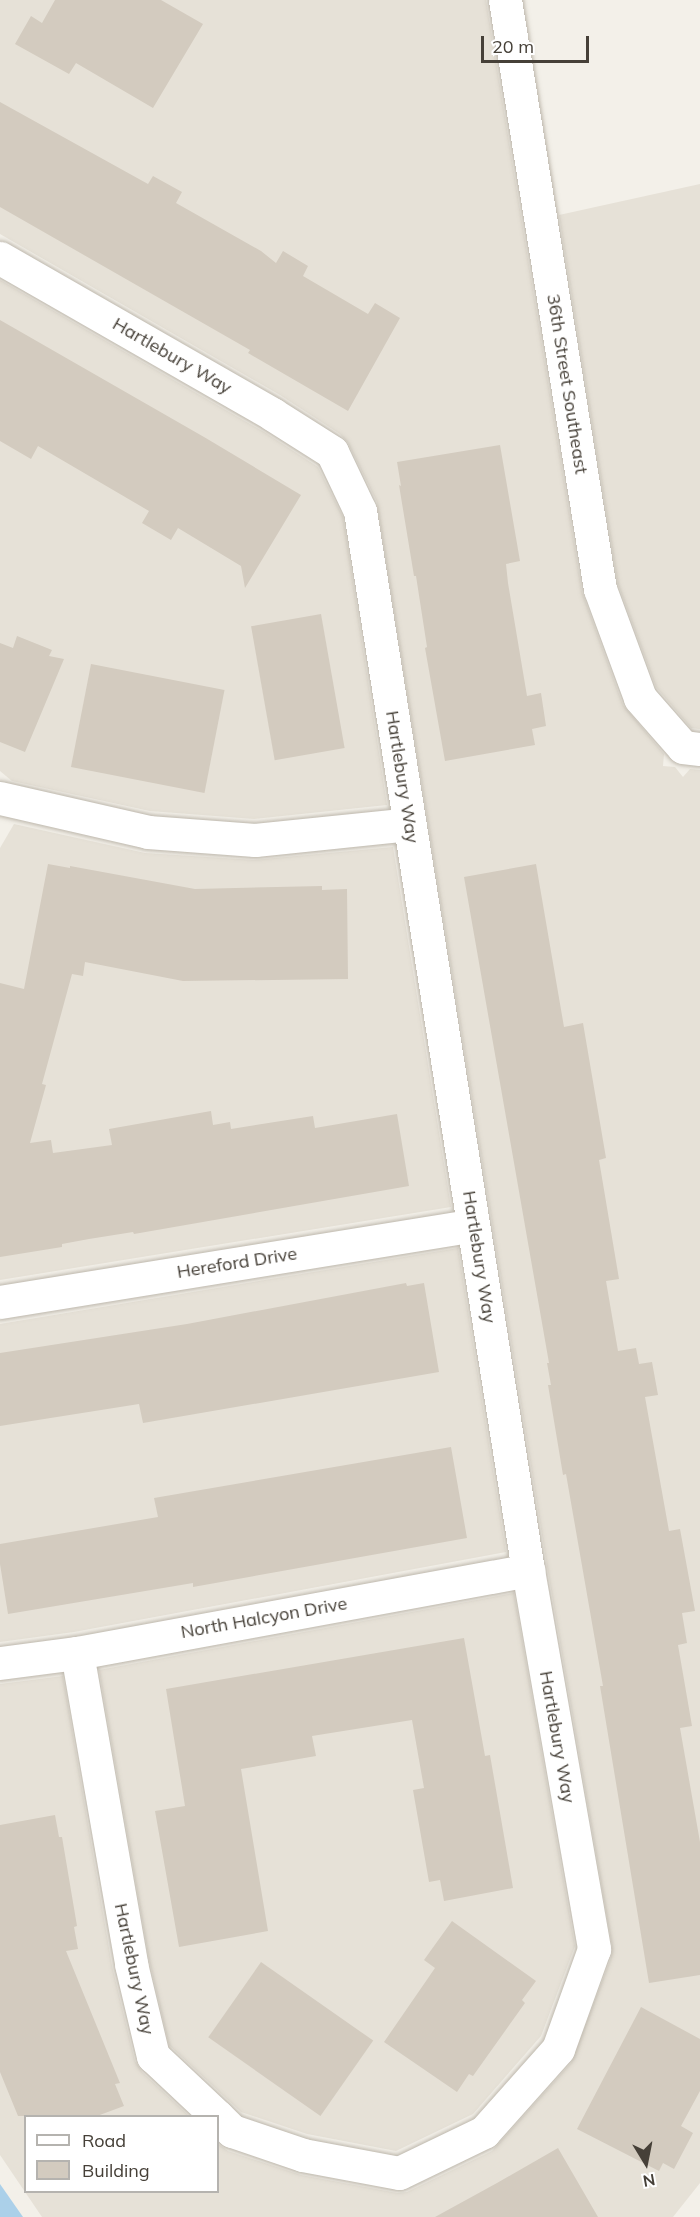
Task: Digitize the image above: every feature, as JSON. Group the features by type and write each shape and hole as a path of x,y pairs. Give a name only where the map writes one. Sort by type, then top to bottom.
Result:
{"street":[{"name":"36th Street Southeast","path":"505,0 600,590 640,698 692,748"},
{"name":"Hartlebury Way","path":"0,258 272,414 332,452 360,511 528,1569 594,1949 558,2049 484,2132 399,2173 303,2155 232,2131 219,2119"},
{"path":"2,803 148,832 255,840 409,824"},
{"name":"Hereford Drive","path":"0,1302 473,1225"},
{"name":"North Halcyon Drive","path":"0,1663 77,1653 528,1569"},
{"name":"Hartlebury Way","path":"77,1653 130,1964 153,2056 215,2115"}],"shaded area":[{"path":"0,0 486,0 582,592 623,705 664,754 663,766 675,767 683,777 690,769 700,770 700,2183 673,2217 42,2217 26,2193 219,2193 219,2145 228,2151 301,2175 397,2193 407,2192 492,2151 571,2063 611,1958 612,1946 547,1566 377,502 348,443 340,434 280,395 0,234"},
{"path":"700,184 700,729 691,728 656,687 618,584 559,215"},
{"path":"0,280 264,432 318,467 343,517 387,805 254,819 150,811 12,781 0,771"},
{"path":"14,824 145,853 254,860 393,847 451,1207 0,1280 0,848"},
{"path":"458,1248 506,1552 74,1632 0,1642 0,1324"},
{"path":"514,1593 575,1946 541,2036 473,2114 396,2151 307,2134 241,2112 169,2045 149,1959 99,1670"},
{"path":"63,1676 112,1966 135,2061 142,2072 188,2115 24,2115 24,2190 0,2155 0,1684"}],"water":[{"path":"0,2184 23,2217 0,2217"}],"building":[{"path":"55,0 161,0 203,24 153,108 76,63 69,74 15,44 31,16 42,23"},
{"path":"0,102 148,184 153,176 182,192 176,203 261,251 276,263 283,251 308,266 303,276 368,314 375,303 400,318 348,411 248,353 250,350 0,207"},
{"path":"0,320 301,495 245,588 241,566 178,528 171,540 142,523 149,511 38,446 31,459 0,441"},
{"path":"500,445 520,561 506,564 508,583 527,696 541,693 546,726 532,729 535,745 445,761 425,648 427,647 397,462"},
{"path":"321,614 345,748 275,760 251,626"},
{"path":"17,636 52,650 49,656 64,659 25,752 0,742 0,643 13,648"},
{"path":"91,664 225,690 204,793 71,767"},
{"path":"48,864 195,889 322,886 322,890 347,889 348,979 183,981 85,962 83,976 72,974 42,1084 46,1085 30,1143 51,1140 53,1153 112,1145 109,1129 211,1111 213,1125 230,1122 231,1129 313,1116 315,1128 397,1114 409,1186 134,1234 133,1232 89,1239 62,1244 62,1247 0,1257 0,983 24,989"},
{"path":"536,864 564,1027 583,1023 606,1158 599,1160 619,1279 606,1281 618,1351 636,1348 639,1364 652,1362 658,1395 645,1397 669,1531 680,1529 695,1611 682,1613 687,1643 678,1645 692,1726 680,1728 700,1842 700,1975 649,1983 600,1686 603,1686 548,1385 551,1385 547,1363 549,1363 464,877"},
{"path":"406,1283 407,1286 424,1283 439,1372 143,1423 139,1404 0,1426 0,1353 187,1324"},
{"path":"451,1447 467,1538 193,1587 193,1583 8,1614 0,1564 0,1544 158,1517 154,1498"},
{"path":"464,1638 485,1756 490,1755 513,1888 444,1901 440,1880 429,1882 413,1790 424,1788 412,1720 312,1736 316,1756 241,1769 268,1931 179,1947 155,1811 185,1806 166,1689"},
{"path":"55,1815 59,1837 62,1837 77,1926 74,1927 78,1949 66,1951 120,2083 115,2084 124,2106 100,2115 18,2116 0,2072 0,1825"},
{"path":"452,1921 536,1981 522,2000 525,2003 473,2076 469,2074 457,2092 384,2042 435,1968 424,1960"},
{"path":"261,1962 373,2041 320,2116 208,2037"},
{"path":"641,2007 700,2039 700,2091 681,2126 693,2133 674,2169 663,2163 659,2171 577,2129"},
{"path":"558,2148 598,2217 435,2217 497,2183"}]}
